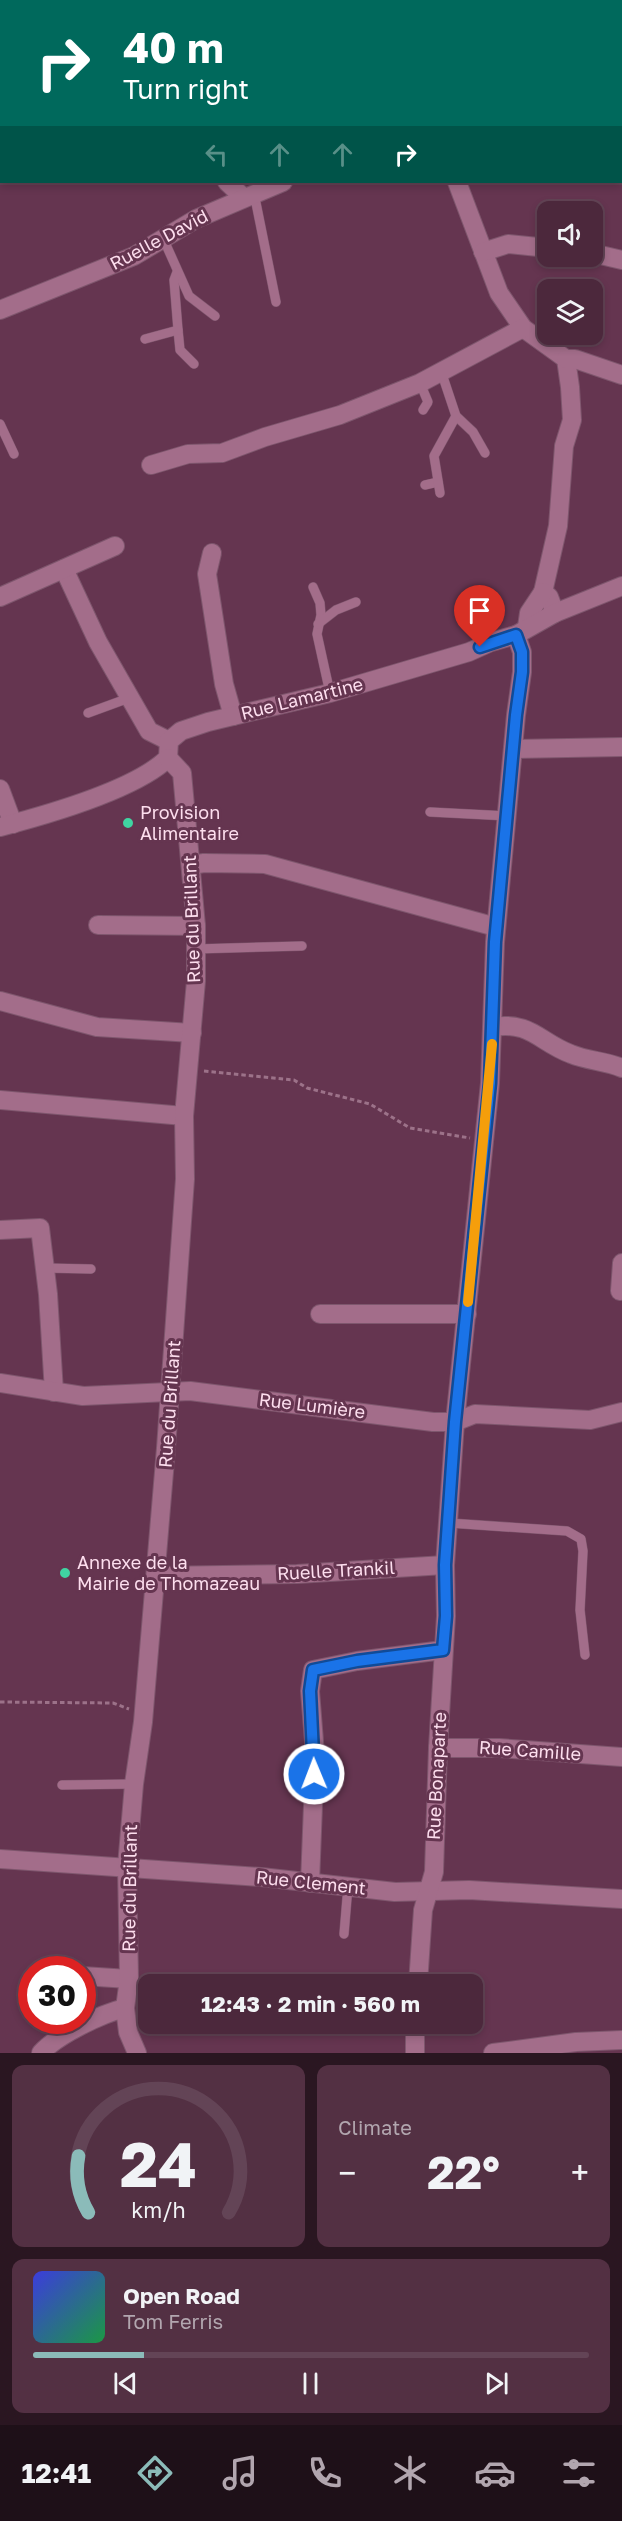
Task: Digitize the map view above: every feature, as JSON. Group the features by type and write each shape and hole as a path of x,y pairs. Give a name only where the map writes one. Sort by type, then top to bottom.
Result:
{"street":[{"path":"229,183 248,195"},
{"name":"Ruelle David","path":"0,310 124,261 196,219 280,183"},
{"path":"457,183 499,292 524,328 566,359 575,359 622,375"},
{"path":"483,252 508,244 537,247"},
{"path":"603,256 622,260"},
{"path":"152,465 188,454 222,453 265,437 340,415 420,383 524,328"},
{"path":"522,631 529,613 543,592 558,526 564,446 572,420 566,359"},
{"path":"0,597 115,546"},
{"path":"212,553 207,574 224,684 233,716"},
{"path":"64,569 98,642 148,731 169,749"},
{"name":"Rue Lamartine","path":"6,825 104,793 158,767 181,731 330,693 469,652 622,586"},
{"path":"543,592 549,597 555,613"},
{"name":"Rue Bonaparte","path":"419,1974 423,1910 434,1872 438,1748 446,1616 445,1565 455,1422 484,1141 496,927 522,662 522,631"},
{"path":"513,749 622,747"},
{"name":"Rue du Brillant","path":"137,2053 128,2032 125,2008 129,1978 127,1866 134,1784 144,1722 156,1576 185,1179 184,1116 187,1069 196,981 196,926 182,773 169,749"},
{"path":"0,789 6,825"},
{"path":"191,865 204,863 265,864 496,927"},
{"path":"98,925 196,926"},
{"path":"0,1001 97,1027 192,1033"},
{"path":"492,1027 522,1026 569,1054 622,1068"},
{"path":"0,1100 184,1116"},
{"path":"0,1230 40,1228 54,1392"},
{"path":"620,1291 622,1263"},
{"path":"321,1314 467,1314"},
{"name":"Rue Lumière","path":"0,1383 83,1396 190,1390 433,1422 455,1422 475,1414 590,1420 622,1412"},
{"name":"Ruelle Trankil","path":"156,1576 297,1574 445,1565"},
{"path":"310,1883 315,1764 307,1668 443,1650"},
{"name":"Rue Camille","path":"438,1748 499,1748 622,1756"},
{"name":"Rue Clement","path":"0,1859 127,1866 395,1892 429,1893 469,1890 622,1899"},
{"path":"96,1977 129,1978"},
{"path":"41,2053 48,2045 93,2020 125,2008"},
{"path":"415,2034 415,2053"},
{"path":"493,2053 577,2048 622,2040"}],"lane":[{"path":"248,195 276,302"},
{"path":"163,238 189,296 215,316"},
{"path":"177,272 174,280 180,350 194,364"},
{"path":"145,339 178,330"},
{"path":"441,371 456,416 473,432 485,453"},
{"path":"420,383 428,402 423,410"},
{"path":"440,493 434,456 456,416"},
{"path":"0,424 14,454"},
{"path":"425,485 438,482"},
{"path":"313,586 320,603 321,615 317,634 330,693"},
{"path":"318,624 336,610 356,602"},
{"path":"88,713 129,698"},
{"path":"430,812 508,816"},
{"path":"195,949 302,946"},
{"path":"45,1268 91,1269"},
{"path":"449,1523 567,1531 581,1539 583,1551 580,1610 585,1655"},
{"path":"62,1785 134,1784"},
{"path":"344,1934 348,1886"}],"path":[{"path":"187,1069 294,1080 307,1088 370,1104 410,1128 484,1141"},
{"path":"0,1702 113,1703 131,1710 144,1722"}],"slow traffic":[{"path":"468,1302 492,1044"}],"place":[{"name":"Provision Alimentaire","path":"128,823"},
{"name":"Annexe de la Mairie de Thomazeau","path":"65,1573"}],"route":[{"path":"314,1774 315,1754 310,1691 313,1670 357,1661 443,1650 446,1616 445,1565 455,1422 490,1083 495,942 522,672 522,652 516,635 480,647"}]}
